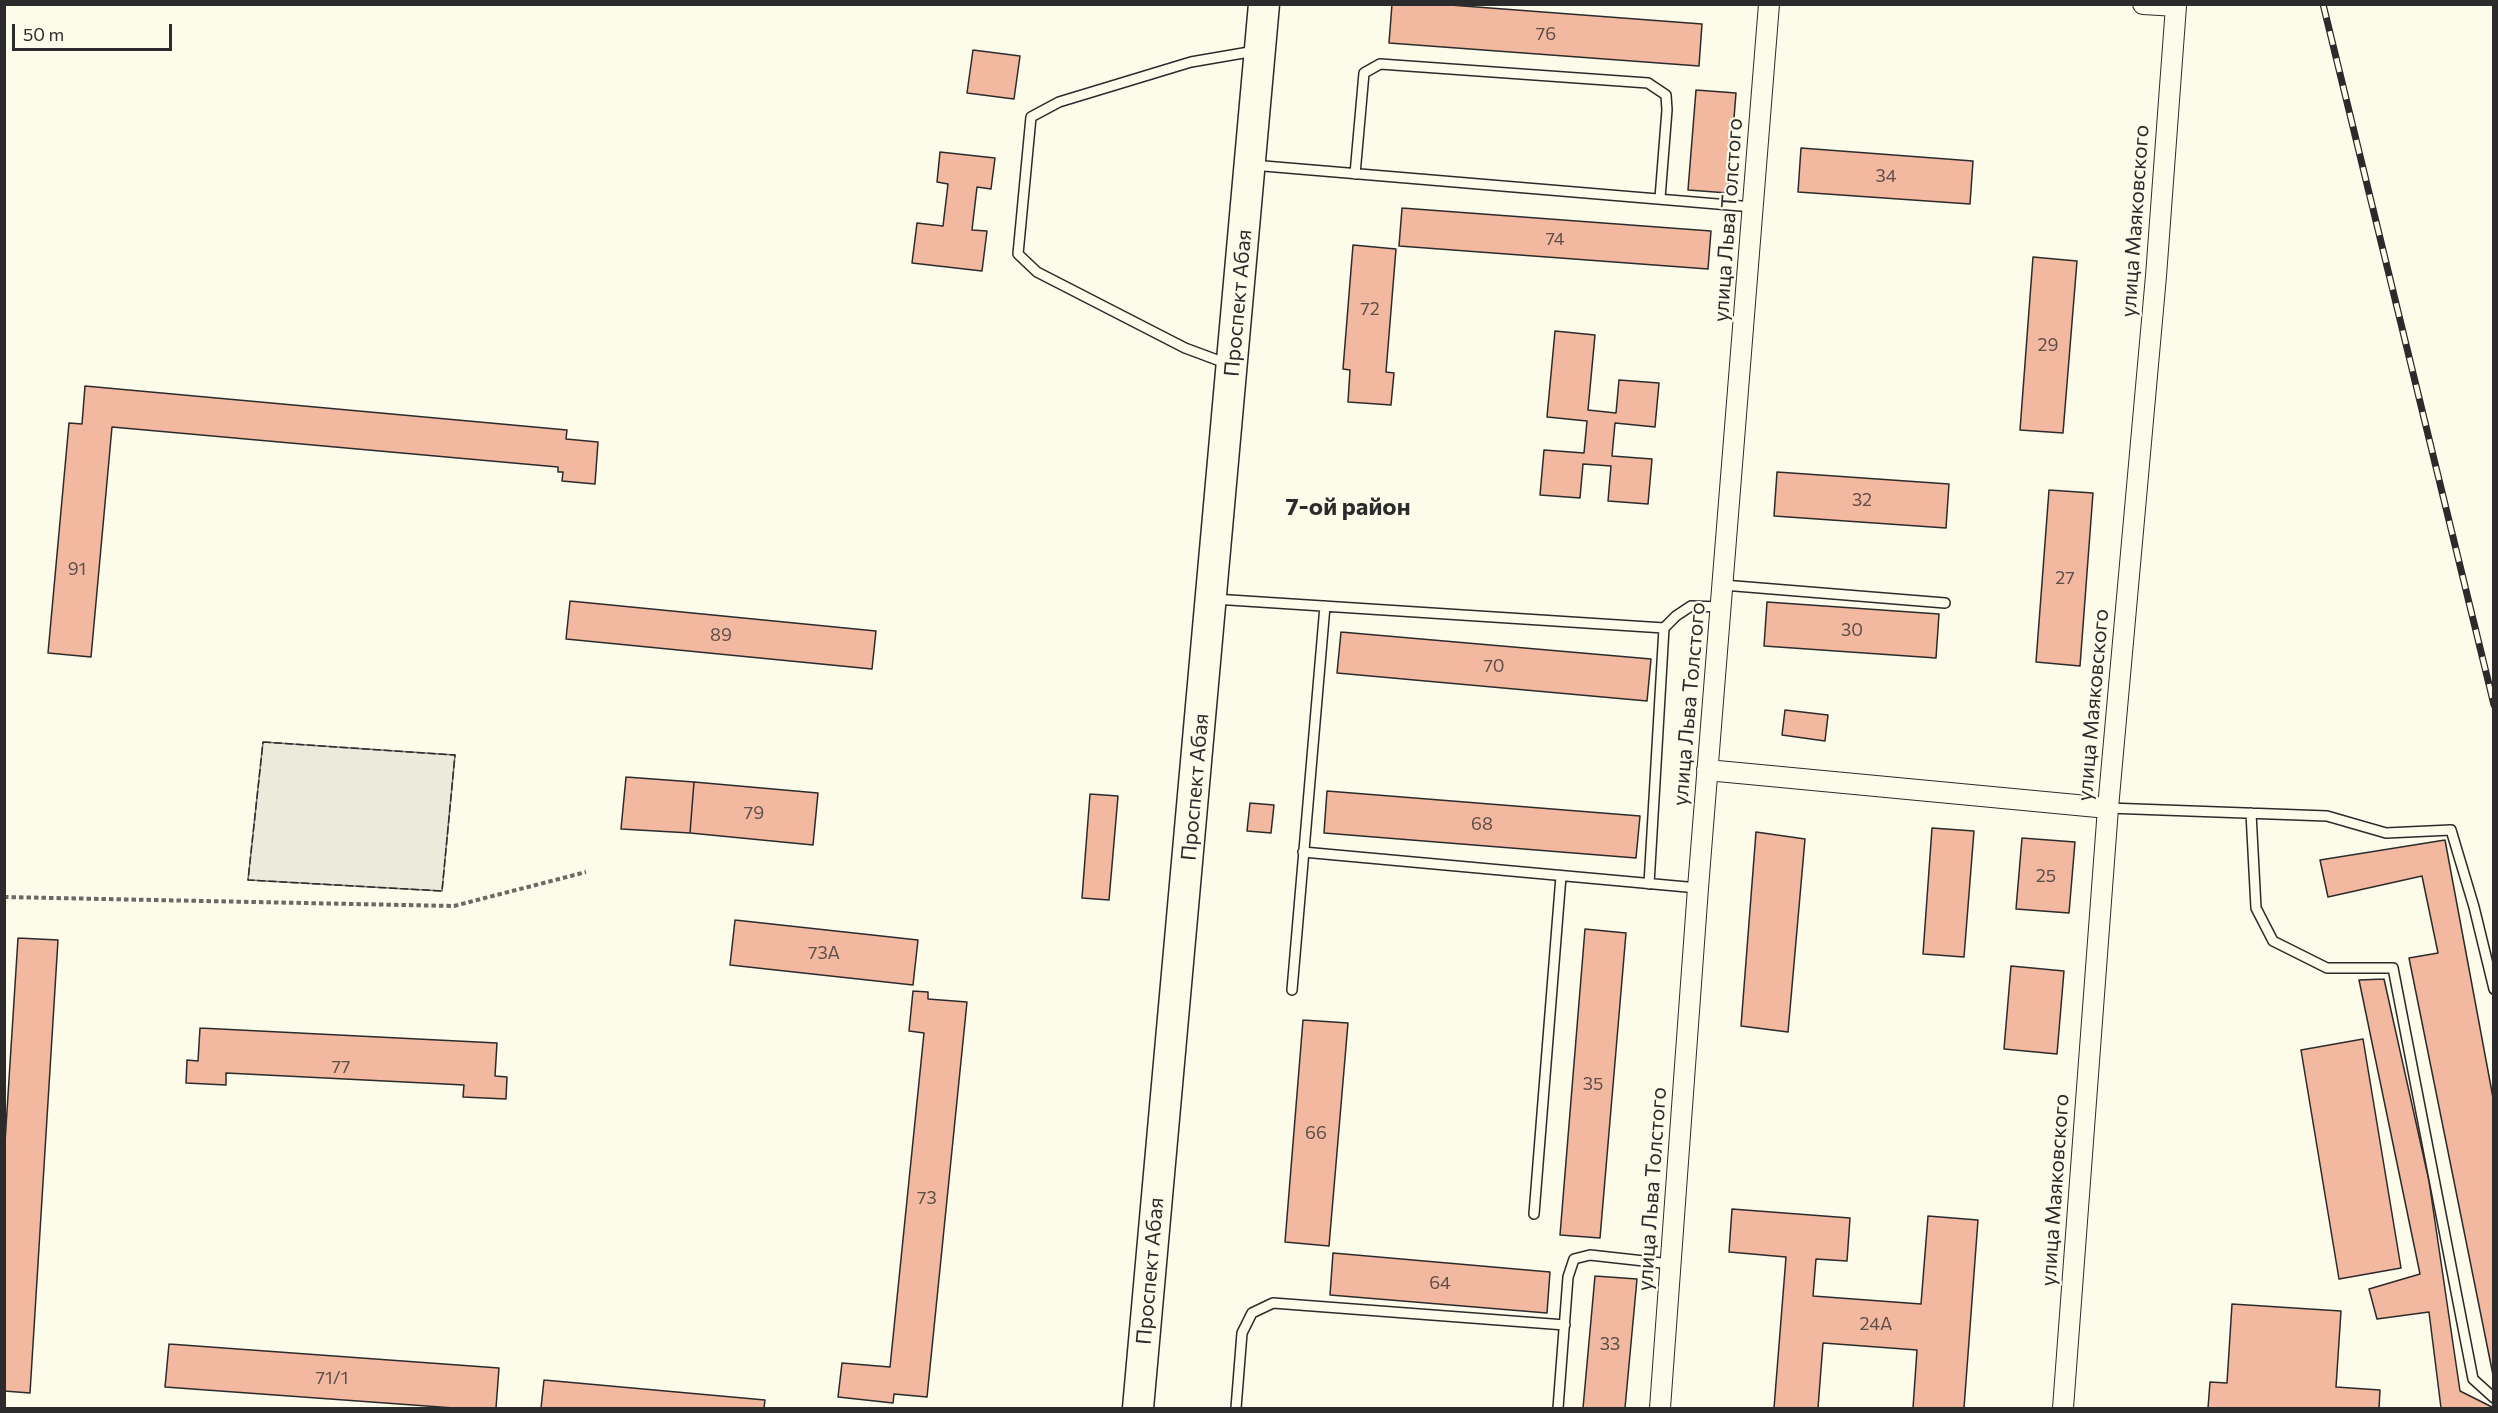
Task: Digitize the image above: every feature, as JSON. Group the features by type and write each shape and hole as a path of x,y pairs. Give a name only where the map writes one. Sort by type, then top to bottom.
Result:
{"main road":[{"name":"Проспект Абая","path":"1137,1408 1212,599 1264,4"}],"street":[{"name":"улица Льва Толстого","path":"1660,1408 1707,771 1769,4"},
{"path":"2143,4 2176,5"},
{"name":"улица Маяковского","path":"2063,1408 2108,808 2156,276 2176,5"},
{"path":"1707,771 2108,808"}],"lane":[{"path":"1232,365 1169,340 1037,272 1018,254 1031,117 1059,102 1207,58 1260,50"},
{"path":"1355,174 1364,73 1380,64 1648,83 1666,95 1667,110 1660,198"},
{"path":"1250,165 1753,207"},
{"path":"1723,585 1945,603"},
{"path":"1212,599 1664,628"},
{"path":"1292,990 1326,606"},
{"path":"1649,884 1664,628 1691,606 1722,607"},
{"path":"2108,808 2327,816 2386,833 2451,830 2474,908 2493,989"},
{"path":"2251,813 2256,908 2273,941 2327,968 2393,968 2473,1378 2493,1398"},
{"path":"1303,852 1698,888"},
{"path":"1534,1214 1561,876"},
{"path":"1558,1408 1568,1277 1574,1259 1590,1255 1671,1264"},
{"path":"1236,1408 1242,1333 1252,1312 1273,1304 1564,1325"}],"path":[{"path":"4,897 454,906 586,872"}],"shaded area":[{"path":"263,742 455,755 442,891 248,880"}],"building":[{"path":"1392,4 1437,4 1702,24 1699,66 1389,43"},
{"path":"973,50 1020,56 1014,99 967,93"},
{"path":"1696,90 1736,93 1728,193 1688,190"},
{"path":"1801,148 1973,161 1970,204 1798,192"},
{"path":"940,152 995,158 991,189 977,187 972,230 987,231 982,271 912,263 917,223 943,226 948,184 937,182"},
{"path":"1402,208 1711,231 1708,269 1399,246"},
{"path":"1353,245 1396,249 1386,372 1394,373 1391,405 1348,402 1350,370 1343,369"},
{"path":"2033,257 2077,261 2063,433 2020,430"},
{"path":"1555,331 1595,335 1588,410 1616,413 1619,380 1659,383 1655,427 1615,423 1612,456 1652,459 1648,504 1608,501 1611,466 1583,464 1580,498 1540,495 1544,450 1584,453 1587,421 1547,417"},
{"path":"85,386 567,430 566,439 598,442 595,484 562,481 563,472 558,472 558,467 112,427 91,657 48,653 69,423 82,424"},
{"path":"1777,472 1949,484 1946,528 1774,516"},
{"path":"2049,490 2093,493 2080,666 2036,662"},
{"path":"570,601 876,631 872,669 566,639"},
{"path":"1767,602 1939,614 1936,658 1764,646"},
{"path":"1341,632 1651,659 1647,701 1337,673"},
{"path":"1785,710 1828,715 1825,741 1782,735"},
{"path":"626,777 694,782 690,833 621,829"},
{"path":"694,782 818,793 813,845 690,833"},
{"path":"1327,791 1640,816 1636,858 1324,833"},
{"path":"1090,794 1118,796 1109,900 1082,898"},
{"path":"1250,803 1274,805 1271,833 1247,831"},
{"path":"1932,828 1974,831 1964,957 1923,954"},
{"path":"1756,832 1805,839 1788,1032 1741,1026"},
{"path":"2022,838 2075,842 2069,913 2016,909"},
{"path":"2445,840 2494,1103 2494,1380 2409,958 2438,953 2422,876 2328,897 2320,860"},
{"path":"735,920 918,940 913,985 730,965"},
{"path":"1585,929 1626,933 1600,1238 1560,1235"},
{"path":"18,938 58,940 30,1393 4,1391 4,1158"},
{"path":"2011,966 2064,971 2057,1054 2004,1049"},
{"path":"2384,979 2429,1181 2460,1391 2494,1408 2441,1408 2429,1312 2377,1319 2369,1289 2420,1274 2359,980"},
{"path":"913,991 928,992 928,999 967,1002 927,1397 894,1394 893,1403 838,1397 842,1363 890,1367 924,1033 909,1031"},
{"path":"1303,1020 1348,1023 1329,1246 1285,1242"},
{"path":"200,1028 497,1043 495,1076 507,1077 506,1099 463,1097 464,1085 226,1073 226,1085 186,1083 187,1060 198,1061"},
{"path":"2363,1039 2401,1268 2339,1279 2301,1050"},
{"path":"1732,1209 1850,1218 1847,1261 1816,1259 1813,1296 1921,1304 1928,1216 1978,1220 1964,1408 1913,1408 1917,1350 1823,1343 1818,1408 1774,1408 1786,1257 1729,1252"},
{"path":"1333,1253 1550,1272 1547,1313 1330,1295"},
{"path":"1595,1276 1637,1279 1625,1408 1583,1408"},
{"path":"2232,1304 2341,1311 2336,1387 2380,1390 2379,1408 2208,1408 2210,1382 2227,1383"},
{"path":"169,1344 499,1368 496,1408 454,1408 165,1387"},
{"path":"544,1380 765,1400 764,1408 541,1408"}],"railway":[{"path":"2323,4 2494,705"}],"fence":[{"path":"263,742 455,755 442,891 248,880 263,742"}],"district":[{"name":"7-ой район","path":"1348,507"}]}
